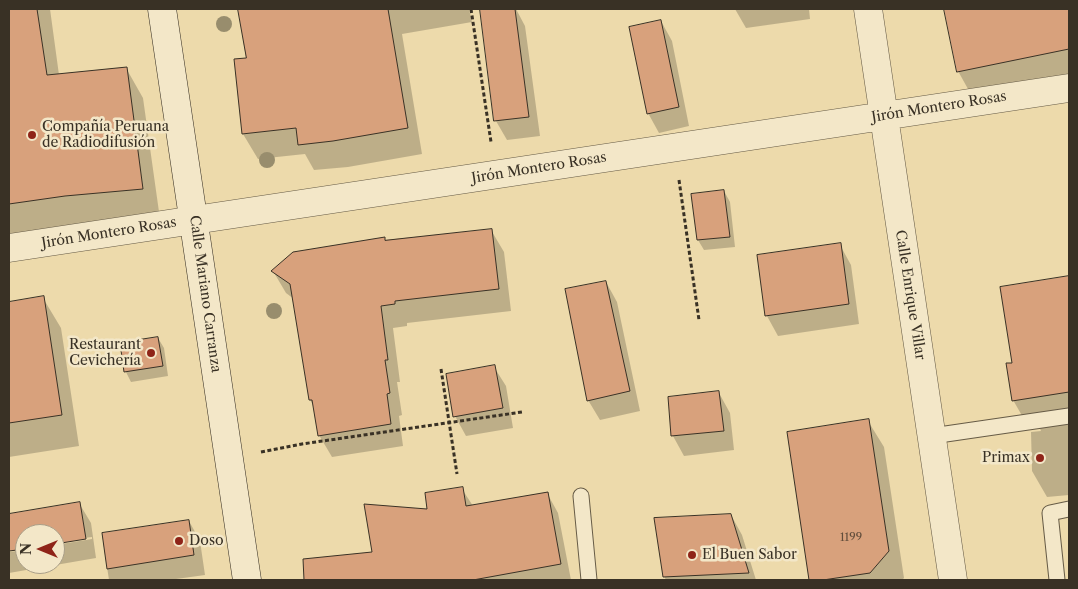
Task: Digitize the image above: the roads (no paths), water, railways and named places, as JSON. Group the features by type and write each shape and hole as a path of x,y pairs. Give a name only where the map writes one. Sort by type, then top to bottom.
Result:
{"street":[{"name":"Calle Mariano Carranza","path":"162,9 247,580"},
{"name":"Calle Enrique Villar","path":"868,9 953,580"},
{"name":"Jirón Montero Rosas","path":"9,248 1069,88"}],"lane":[{"path":"932,436 1069,416"},
{"path":"581,496 589,580"},
{"path":"1057,580 1050,513 1069,510"}],"place":[{"name":"Compañía Peruana de Radiodifusión","path":"32,135"},
{"name":"Restaurant Cevichería","path":"151,353"},
{"name":"Primax","path":"1040,458"},
{"name":"Doso","path":"179,541"},
{"name":"El Buen Sabor","path":"692,555"}]}
